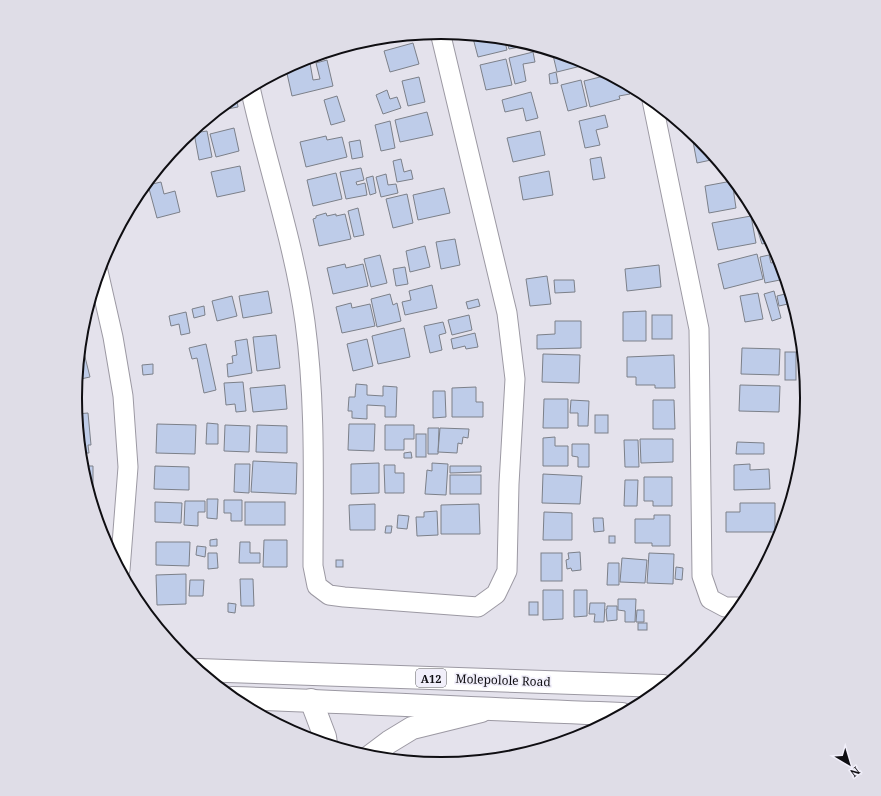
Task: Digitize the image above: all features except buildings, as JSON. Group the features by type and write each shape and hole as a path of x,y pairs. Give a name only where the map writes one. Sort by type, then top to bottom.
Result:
{"main road":[{"name":"Molepolole Road","path":"207,670 655,686"},
{"path":"245,698 311,700 486,710 611,714"},
{"path":"311,700 325,738"},
{"path":"377,751 412,728 486,710"}],"street":[{"path":"252,93 291,248 305,321 313,399 314,566 317,586 328,595 478,607 496,594 507,571 509,484 515,379 507,313 442,39"},
{"path":"654,110 699,329 702,576 710,599 724,607 732,607"},
{"path":"101,284 113,337 123,396 128,467 121,560"}]}
